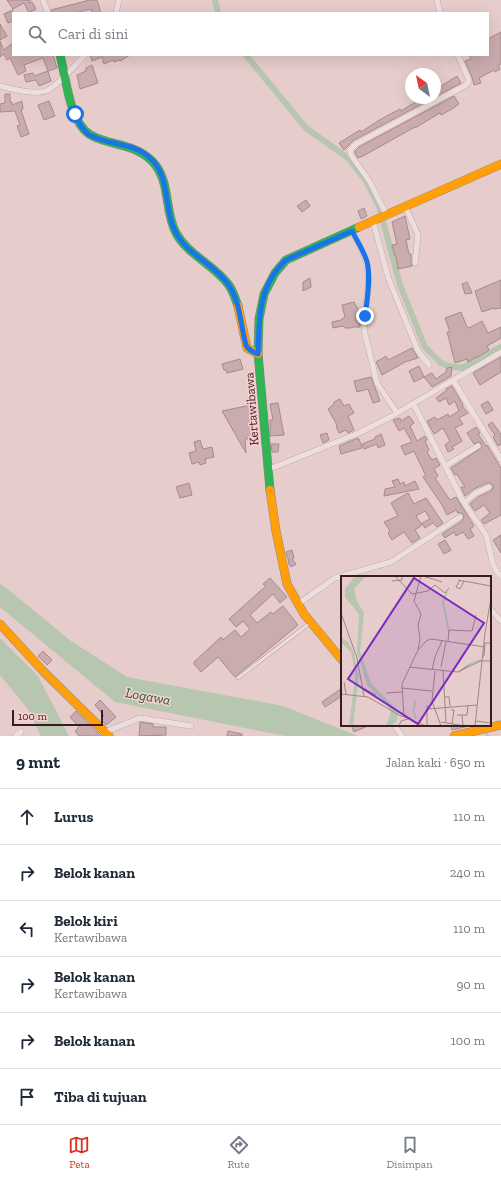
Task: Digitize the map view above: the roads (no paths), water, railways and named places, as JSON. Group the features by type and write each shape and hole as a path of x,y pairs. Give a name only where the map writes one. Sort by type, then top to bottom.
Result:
{"main road":[{"path":"60,56 75,114 82,128 88,134 144,153 154,162 165,185 169,216 175,232 183,244 214,269 228,285 239,309 247,348 258,354"},
{"name":"Kertawibawa","path":"341,659 298,604 288,584 274,522 267,470 258,354 259,320 267,285 276,270 286,260 364,225 386,217 501,164"},
{"path":"0,624 43,671 107,734"},
{"path":"454,736 501,725"}],"street":[{"path":"43,0 48,12"},
{"path":"116,12 118,0"},
{"path":"437,0 440,12"},
{"path":"0,86 34,92 45,91 52,87 65,71 83,56"},
{"path":"386,217 370,182 351,155 350,150 356,144 466,86 468,78 458,56"},
{"path":"406,208 418,235 415,263"},
{"path":"375,221 388,277 418,351 429,365"},
{"path":"353,230 365,257 368,270 367,303 364,326 365,334 378,383 397,413"},
{"path":"267,470 349,438 397,413 501,352"},
{"path":"452,380 501,459"},
{"path":"413,403 464,503 486,534 493,564 501,576"},
{"path":"445,466 478,446"},
{"path":"464,503 476,493 489,487"},
{"path":"343,576 391,562 460,518"},
{"path":"298,604 336,578 341,577"},
{"path":"491,610 501,621"},
{"path":"107,734 140,718 191,726"},
{"path":"395,726 402,736"}],"lane":[{"path":"238,678 312,622"}],"water":[{"name":"Logawa","path":"0,583 71,641 127,677 283,706 358,736 285,736 115,702 0,607"},
{"path":"0,638 38,676 69,736 41,736 28,709 0,675"}],"waterway":[{"path":"215,0 218,12"},
{"path":"247,56 306,128 348,158 366,181 379,206 400,285 425,347 441,363 448,366 462,368 501,347"},
{"path":"485,731 488,736"}]}
